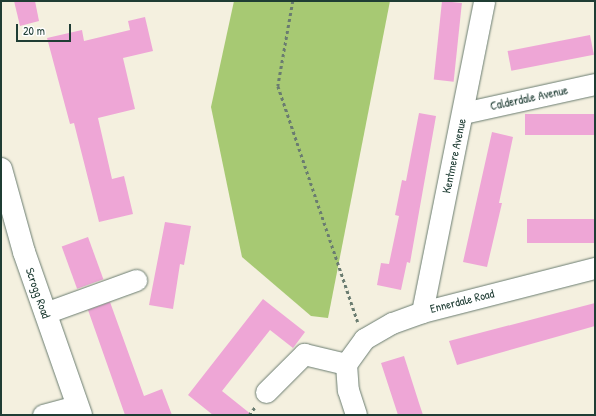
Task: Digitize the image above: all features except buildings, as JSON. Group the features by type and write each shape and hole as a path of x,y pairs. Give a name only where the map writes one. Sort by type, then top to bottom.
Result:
{"street":[{"name":"Kentmere Avenue","path":"422,312 484,1"},
{"name":"Calderdale Avenue","path":"462,113 595,84"},
{"name":"Scrogg Road","path":"1,169 24,252 79,410"},
{"name":"Ennerdale Road","path":"346,364 364,339 392,323 422,312 595,268"},
{"path":"45,313 136,280"},
{"path":"266,392 304,354 346,364 348,390 356,415"},
{"path":"46,415 79,410"}],"path":[{"path":"293,1 278,86 364,339"}],"green space":[{"path":"234,1 390,1 328,318 311,316 242,257 211,107"}]}
